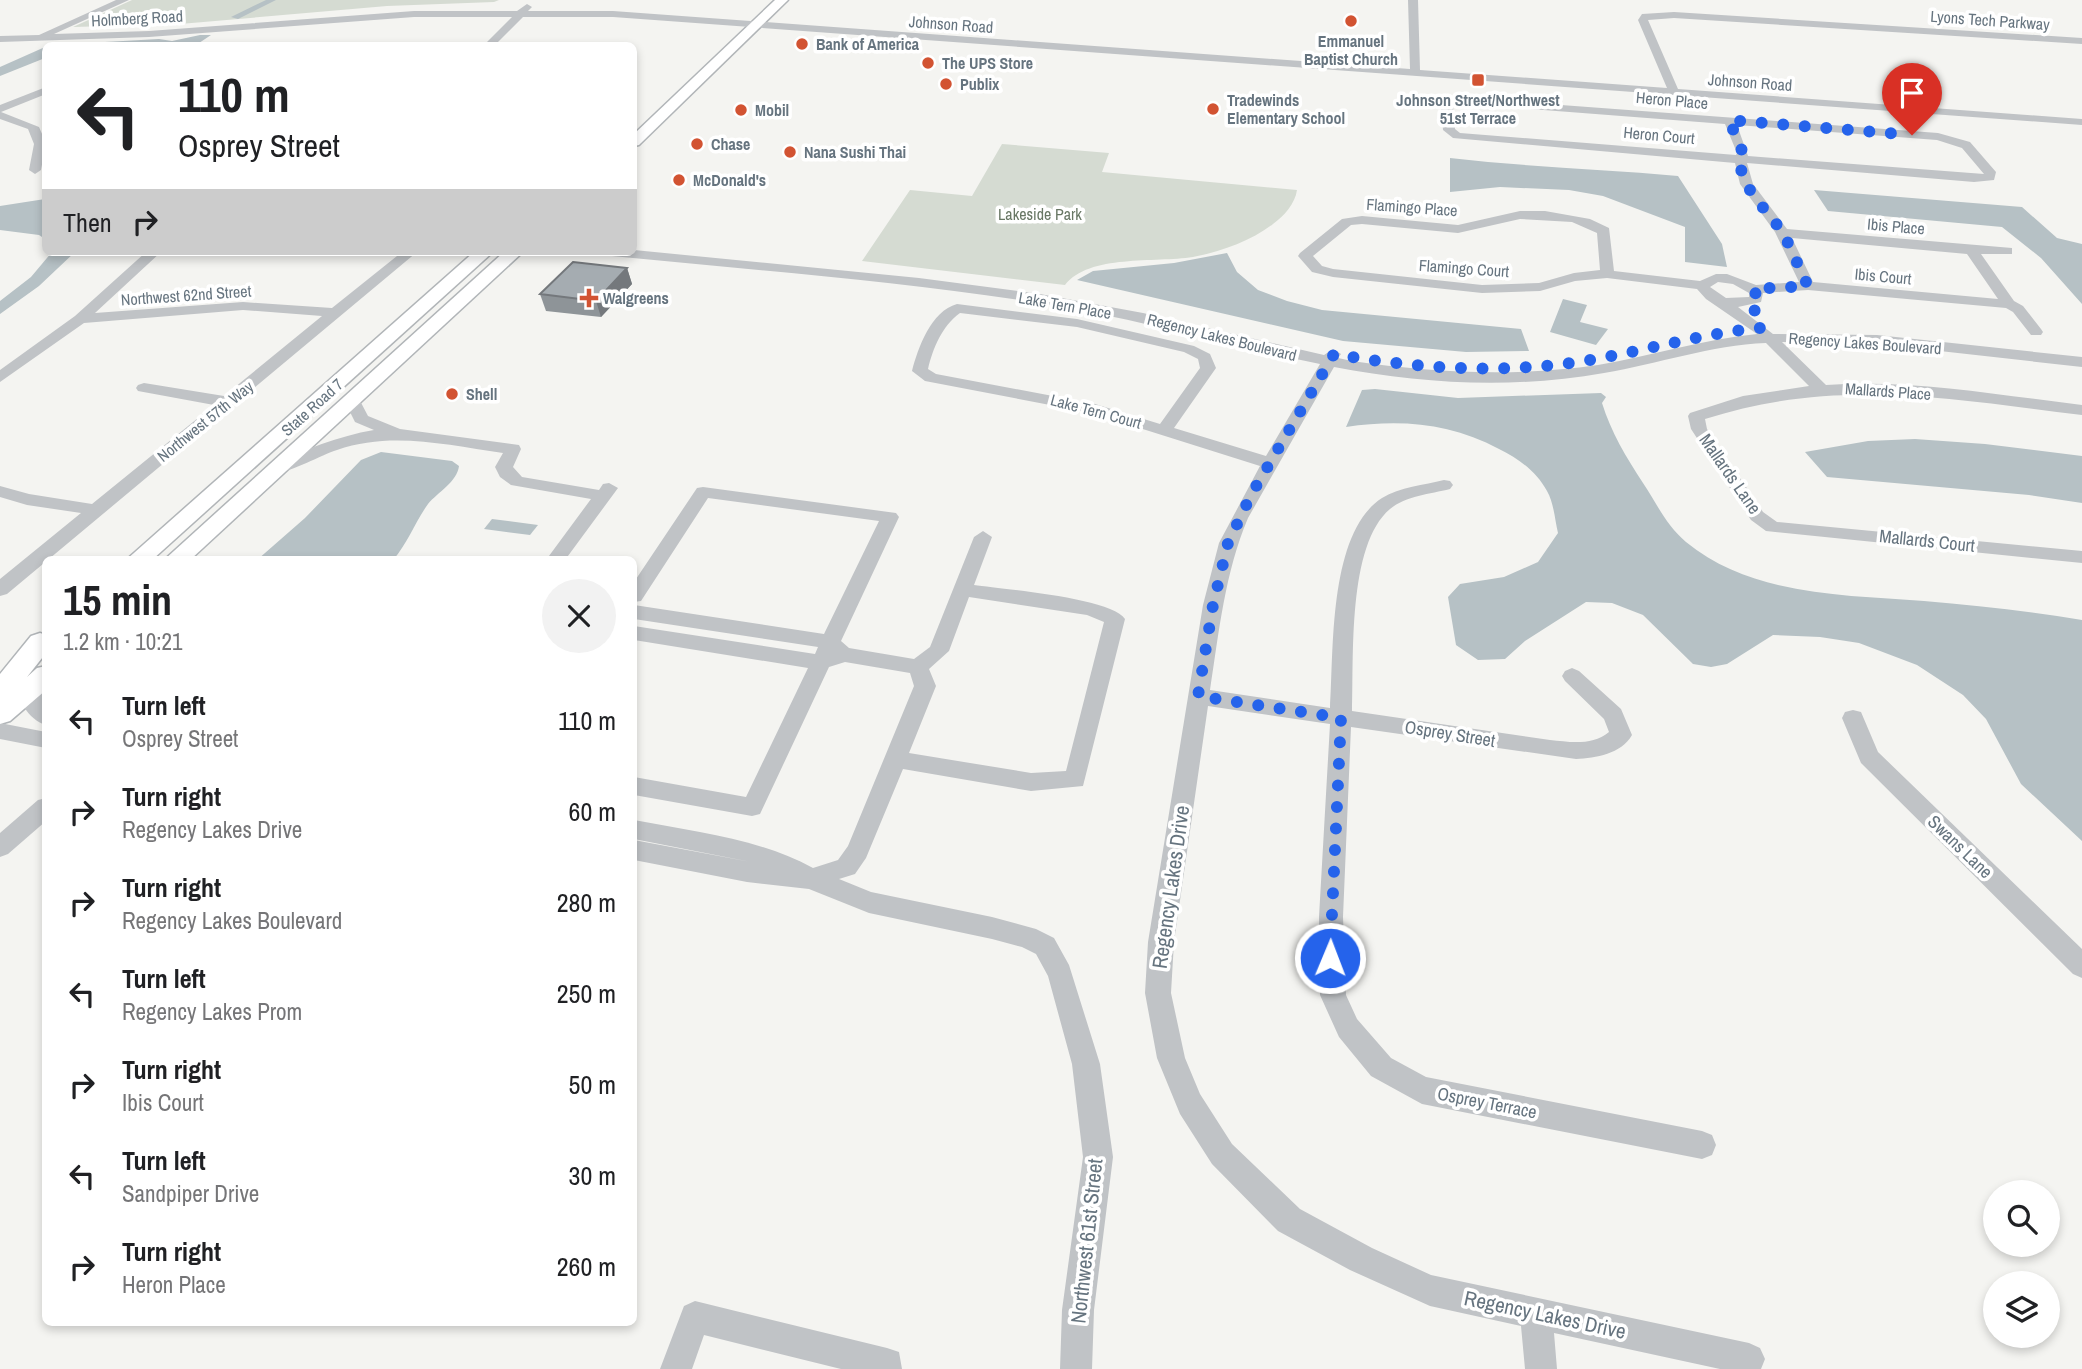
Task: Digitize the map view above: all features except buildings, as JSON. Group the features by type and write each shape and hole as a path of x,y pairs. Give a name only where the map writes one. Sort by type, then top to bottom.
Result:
{"main road":[{"path":"637,139 782,0"},
{"path":"722,38 742,19"},
{"name":"State Road 7","path":"143,556 480,256"},
{"name":"State Road 7","path":"180,556 510,256"},
{"path":"0,675 42,641"},
{"path":"0,692 42,641"},
{"path":"0,713 38,681"}],"street":[{"path":"5,49 112,0"},
{"path":"27,38 44,35 124,0"},
{"path":"1413,0 1415,73"},
{"path":"482,42 520,6"},
{"path":"491,42 520,6"},
{"name":"Holmberg Road","path":"0,38 193,31 520,6"},
{"name":"Holmberg Road","path":"44,35 385,10 520,6 623,15 742,19"},
{"name":"Lyons Tech Parkway","path":"1674,92 1643,20 1645,16 1687,15 2082,41"},
{"name":"Johnson Road","path":"742,19 760,23 1032,46 1162,53 1674,92 2080,129"},
{"name":"Johnson Road","path":"760,23 1096,45 1162,53"},
{"path":"1032,46 1096,45"},
{"path":"0,109 42,92"},
{"name":"Heron Place","path":"1447,116 1447,104 1467,101 1729,120 1946,139 1965,145 1980,161"},
{"path":"0,115 33,127 40,144 35,170"},
{"name":"Heron Court","path":"1447,116 1449,130 1457,135 1974,178 1990,177 1990,172 1980,161"},
{"path":"1729,120 1743,153 1743,176 1782,233 1808,286"},
{"name":"Flamingo Place","path":"1308,262 1305,256 1347,222 1362,220 1471,229 1511,216 1529,215 1584,220 1598,226 1604,231 1607,274"},
{"name":"Ibis Place","path":"1782,233 2007,251"},
{"name":"Regency Lakes Boulevard","path":"637,241 959,275 1124,304 1331,358"},
{"path":"1971,250 2009,304 2018,309 2036,332"},
{"name":"Regency Lakes Boulevard","path":"637,255 1056,301 1406,374 1516,378 1585,371 1706,346 1762,331 1856,330 2082,352"},
{"path":"0,377 80,319 150,256"},
{"name":"Northwest 57th Way","path":"0,589 405,256"},
{"name":"Flamingo Court","path":"1308,262 1317,269 1333,273 1482,289 1540,287 1574,277 1607,274 1706,290"},
{"path":"1706,290 1709,279 1723,278 1740,282 1753,295 1752,308 1760,318 1762,331"},
{"name":"Ibis Court","path":"1753,295 1808,286 2009,304"},
{"path":"1706,290 1728,302 1753,295"},
{"path":"1706,290 1762,331 1820,388"},
{"name":"Northwest 62nd Street","path":"80,319 243,306 335,313"},
{"name":"Lake Tern Place","path":"920,371 922,361 945,314 957,307 1088,326 1189,349 1205,357 1208,368 1200,383 1164,430"},
{"name":"Regency Lakes Boulevard","path":"1762,331 2082,362"},
{"name":"Regency Lakes Drive","path":"1331,358 1238,518 1228,543 1213,605 1161,942 1158,993 1171,1058 1190,1104 1222,1154 1289,1220 1361,1259 1430,1290 1749,1359"},
{"name":"Lake Tern Court","path":"920,371 931,377 1095,409 1270,463"},
{"path":"144,388 228,402"},
{"name":"Mallards Place","path":"1696,416 1778,394 1820,388 1890,390 2082,410"},
{"path":"352,400 360,419 397,434"},
{"name":"Mallards Lane","path":"1696,416 1699,429 1757,516 1772,527"},
{"path":"277,468 335,442 354,437 397,434 513,449 504,467 511,478 606,492 558,556"},
{"name":"Osprey Terrace","path":"1444,485 1390,500 1375,514 1354,555 1347,587 1330,958 1333,995 1348,1028 1381,1067 1422,1090 1702,1145"},
{"path":"0,491 27,499 96,510"},
{"path":"637,591 703,492 890,517 837,649 820,662 751,807 637,787"},
{"name":"Mallards Court","path":"1772,527 2082,557"},
{"path":"637,613 837,649 918,667 939,651 983,537"},
{"path":"895,760 1031,782 1075,780 1115,618 1087,608 963,590"},
{"path":"637,633 820,662"},
{"path":"811,879 846,867 858,851 925,686 918,667"},
{"name":"Osprey Street","path":"1198,696 1525,745 1579,751 1611,746 1621,735 1614,715 1572,676"},
{"path":"38,681 37,713 42,715"},
{"name":"Swans Lane","path":"1853,718 1869,757 2082,966"},
{"path":"0,731 42,739"},
{"path":"0,848 42,811"},
{"name":"Northwest 61st Street","path":"637,831 743,850 775,859 811,879 869,902 1027,937 1045,946 1060,973 1086,1064 1098,1157 1078,1310 1076,1369"},
{"name":"Northwest 61st Street","path":"637,851 747,872 811,879"},
{"path":"1536,1312 1541,1369"},
{"path":"676,1369 695,1317 887,1364 886,1369"}],"green space":[{"path":"132,0 499,0 387,6 180,24 73,27"},
{"name":"Lakeside Park","path":"1002,144 1109,153 1102,172 1297,190 1291,205 1281,217 1255,236 1235,245 1193,257 1106,264 1076,275 1065,285 862,261 910,190 972,196"}],"shaded area":[{"path":"211,35 200,42 105,42 159,39 172,41"},
{"path":"42,48 42,59 0,76 0,67"},
{"path":"1450,158 1678,176 1722,244 1727,267 1685,262 1685,227 1603,196 1569,190 1500,187 1450,192"},
{"path":"1814,190 2022,207 2057,238 2082,244 2082,304 2041,258 2002,227 1828,211"},
{"path":"42,199 42,237 0,230 0,206"},
{"path":"1227,253 1237,272 1258,290 1287,301 1322,310 1521,329 1529,351 1466,352 1343,341 1077,280 1093,271 1174,263"},
{"path":"49,256 71,256 39,286 0,314 0,301 31,277"},
{"path":"1563,299 1587,305 1580,322 1608,329 1596,345 1550,332"},
{"path":"1362,390 1458,398 1601,393 1606,397 1602,403 1620,444 1662,514 1686,542 1712,560 1769,583 1800,590 1984,607 2082,620 2082,841 2021,784 1986,719 1963,695 1917,665 1859,643 1820,637 1773,635 1727,664 1711,667 1693,664 1643,615 1612,603 1586,602 1525,641 1505,659 1478,660 1456,645 1448,597 1460,584 1504,577 1538,562 1558,533 1553,506 1538,477 1520,461 1481,440 1425,425 1386,423 1346,427"},
{"path":"1915,439 1985,444 2082,456 2082,503 2029,495 1827,477 1805,452 1868,441"},
{"path":"381,452 452,461 459,466 451,482 428,504 396,556 262,556 305,518 361,460"},
{"path":"492,519 538,525 530,535 484,529"}],"waterway":[{"path":"235,17 272,0"}],"place":[{"name":"Emmanuel Baptist Church","path":"1351,21"},
{"name":"Bank of America","path":"802,44"},
{"name":"The UPS Store","path":"928,63"},
{"name":"Johnson Street/Northwest 51st Terrace","path":"1478,80"},
{"name":"Publix","path":"946,84"},
{"name":"Tradewinds Elementary School","path":"1213,109"},
{"name":"Mobil","path":"741,110"},
{"name":"Chase","path":"697,144"},
{"name":"Nana Sushi Thai","path":"790,152"},
{"name":"McDonald's","path":"679,180"},
{"name":"Walgreens","path":"589,298"},
{"name":"Shell","path":"452,394"}],"route":[{"path":"1330,958 1341,718 1198,696 1213,605 1228,543 1238,518 1334,354 1452,368 1532,366 1576,362 1707,334 1760,328 1757,326 1760,318 1750,304 1757,296 1753,289 1808,286 1782,233 1743,176 1743,153 1729,120 1912,135"}]}
